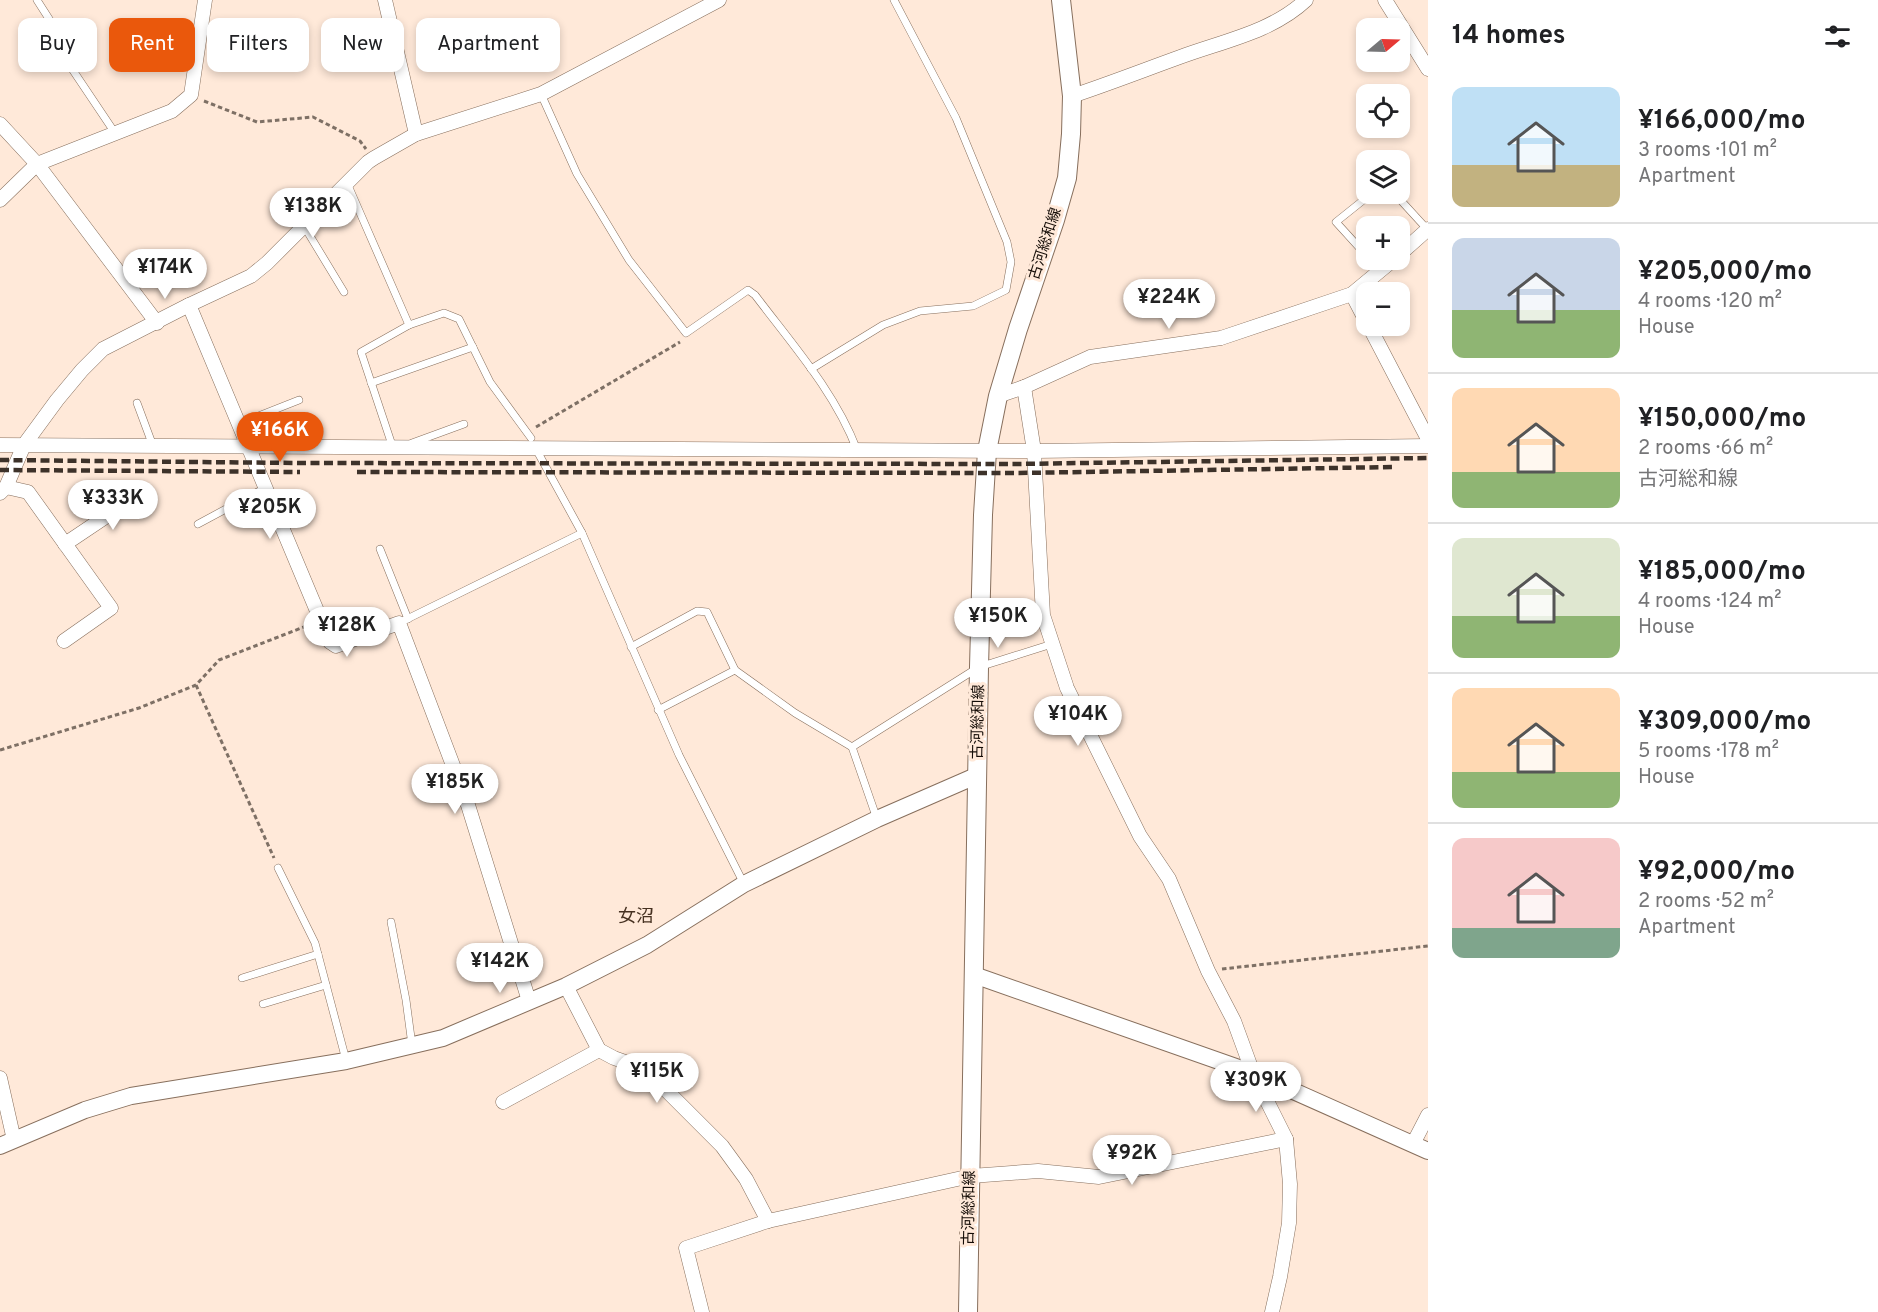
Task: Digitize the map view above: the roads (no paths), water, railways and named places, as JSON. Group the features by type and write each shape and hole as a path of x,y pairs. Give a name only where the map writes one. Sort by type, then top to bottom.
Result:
{"main road":[{"name":"古河総和線","path":"968,1312 979,667 987,451 998,396 1018,329 1056,220 1067,178 1072,96 1061,0"}],"street":[{"path":"0,200 37,164 172,111 191,95 206,0"},
{"path":"385,0 416,134"},
{"path":"64,641 111,608 28,492 3,490 24,445 63,393 103,350 251,276 374,158 416,134 541,94 719,0"},
{"path":"1072,96 1274,23 1306,0"},
{"path":"1385,0 1428,69"},
{"path":"0,124 37,164 157,323"},
{"path":"1410,245 1428,230"},
{"path":"998,396 1024,387 1090,357 1221,338 1352,294 1380,270"},
{"path":"1352,294 1356,302"},
{"path":"189,305 330,642 336,646 404,621 468,805 529,1001"},
{"path":"1374,336 1428,440"},
{"path":"1024,387 1034,451 1043,615 1067,688 1140,836 1169,879 1208,971 1234,1021 1253,1073 1286,1138 1290,1184 1289,1223 1272,1312"},
{"path":"0,445 396,448 533,444 987,451 1428,446"},
{"path":"65,544 144,491"},
{"path":"0,1078 7,1143 85,1110 131,1096 346,1060 443,1038 566,986 647,945 744,885 877,819 978,775"},
{"path":"974,975 1253,1073 1421,1147 1428,1114"},
{"path":"566,986 600,1050 614,1058 645,1069 722,1146 747,1179 768,1221"},
{"path":"503,1102 600,1050"},
{"path":"702,1312 687,1248 768,1221 971,1176 1038,1171 1099,1177 1286,1138"}],"lane":[{"path":"37,0 60,36 60,51 115,133"},
{"path":"811,369 883,325 920,311 974,306 1006,290 1011,262 1007,242 956,118 894,0"},
{"path":"541,94 577,174 629,260 686,333 748,290 755,295 811,369 843,418 856,450"},
{"path":"347,183 409,325"},
{"path":"1356,244 1336,222 1358,204"},
{"path":"1404,204 1428,230"},
{"path":"304,226 344,292"},
{"path":"464,424 396,448 361,352 409,325 444,313 459,319 490,382 533,444 582,533 658,710 744,885"},
{"path":"371,383 473,347"},
{"path":"238,424 299,400"},
{"path":"137,403 153,446"},
{"path":"198,524 265,488"},
{"path":"380,549 404,621 582,533"},
{"path":"631,647 697,611 707,612 735,670 795,713 852,747 877,819"},
{"path":"852,747 979,667 1052,644"},
{"path":"658,710 735,670"},
{"path":"278,868 315,943 346,1060"},
{"path":"391,922 412,1045"},
{"path":"242,978 318,954"},
{"path":"263,1004 326,985"}],"railway":[{"path":"0,460 297,463 1015,464 1428,458"},
{"path":"357,472 1019,473 1395,467"},
{"path":"0,470 300,472"}],"district":[{"name":"女沼","path":"636,917"}]}
